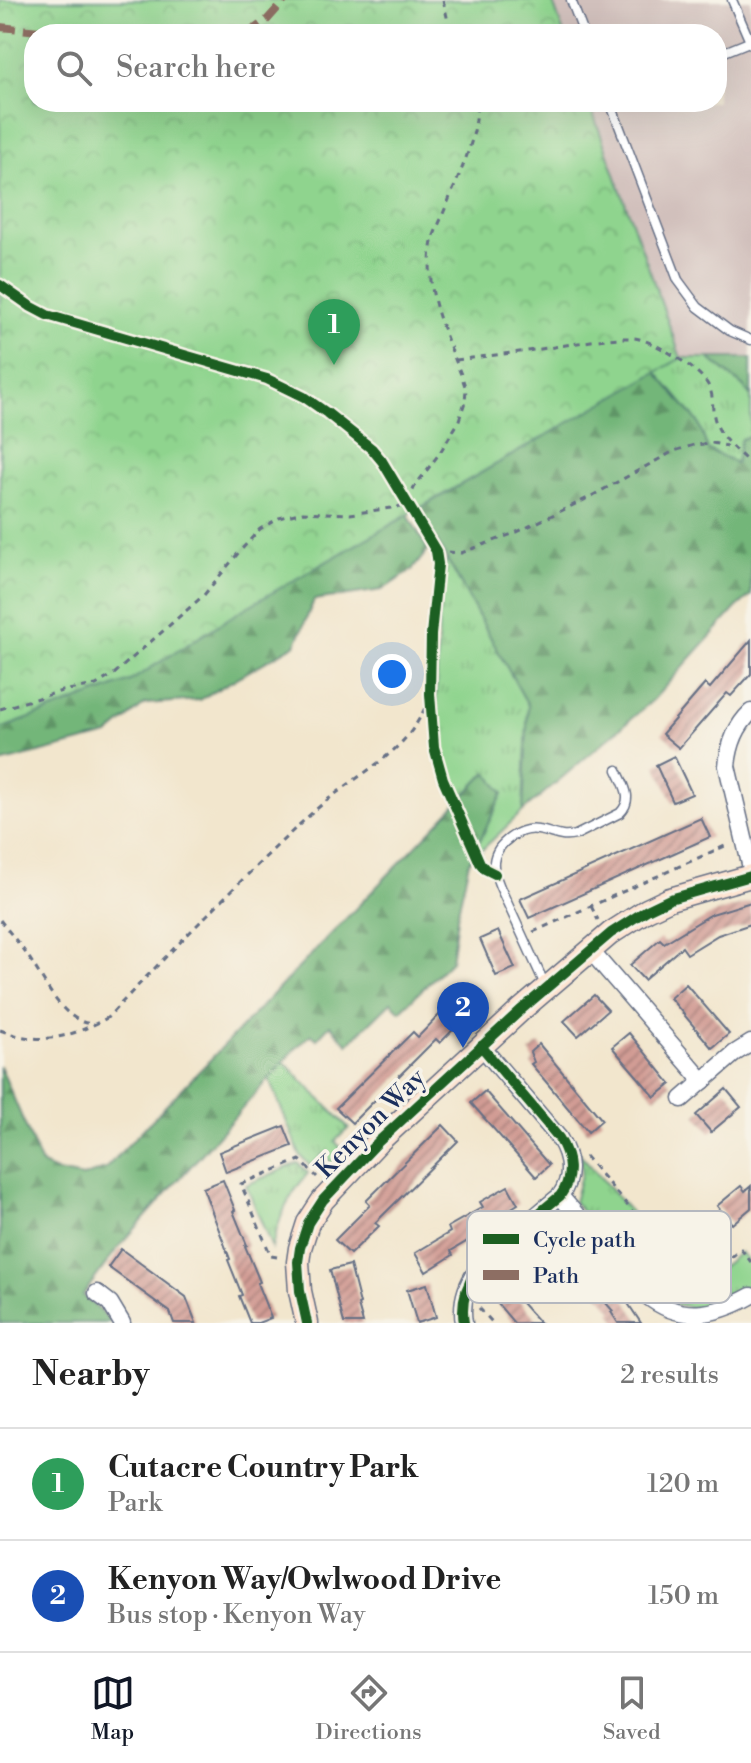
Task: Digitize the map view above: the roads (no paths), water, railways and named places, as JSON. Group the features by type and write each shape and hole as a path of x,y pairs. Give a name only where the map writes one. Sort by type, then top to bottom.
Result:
{"street":[{"path":"751,712 736,730 727,766 751,868"},
{"name":"Kenyon Way","path":"302,1321 298,1262 308,1223 331,1191 378,1142 546,987 611,933 647,910 688,893 751,876"},
{"path":"590,950 703,1081"},
{"path":"682,1099 751,1043"},
{"path":"481,1046 559,1138 567,1153 568,1180 560,1196 542,1211"},
{"path":"560,1196 573,1211"},
{"path":"464,1323 467,1288"},
{"path":"97,1293 110,1303 122,1323"},
{"path":"656,1303 691,1315 710,1314 751,1296"}],"lane":[{"path":"571,0 580,24"},
{"path":"727,51 750,43 732,0"},
{"path":"614,112 678,280 698,307 730,331 751,340"},
{"path":"546,987 500,887 494,865 495,856 507,841 526,830 568,837 620,813 625,809 628,797 617,770"}],"place":[{"name":"Cutacre Country Park","path":"334,365"},
{"name":"Kenyon Way/Owlwood Drive","path":"463,1048"}]}
